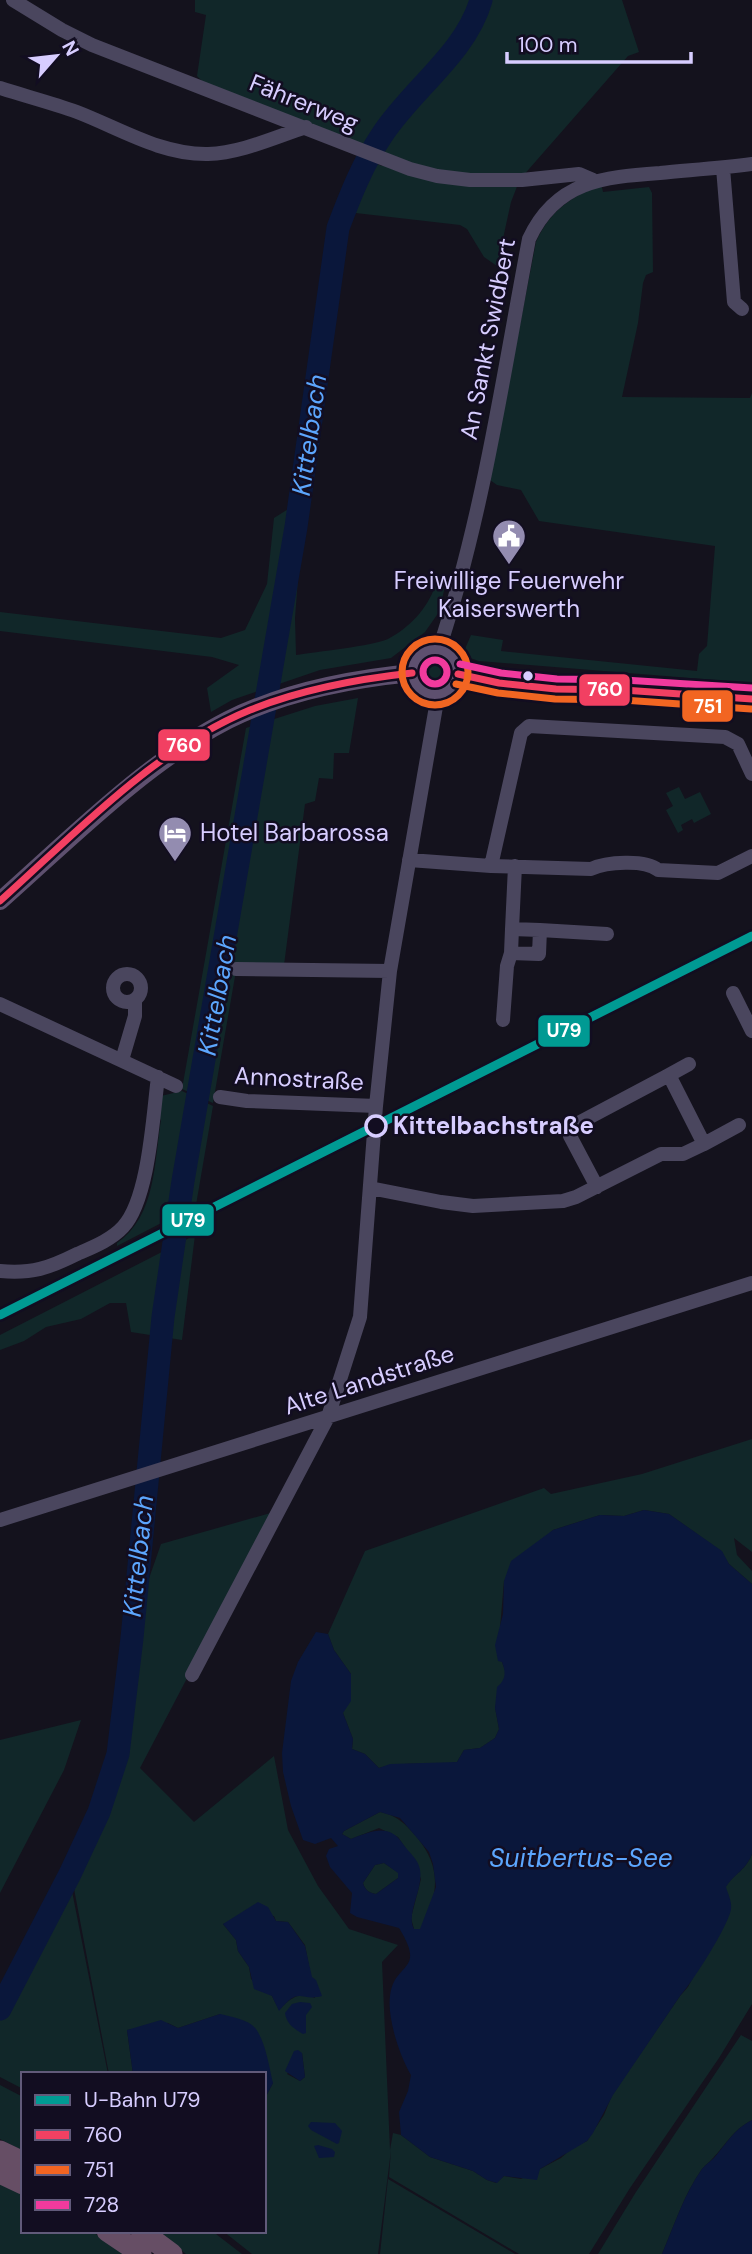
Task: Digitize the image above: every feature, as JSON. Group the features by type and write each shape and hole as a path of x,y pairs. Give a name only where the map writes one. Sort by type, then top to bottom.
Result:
{"highway":[{"path":"0,2151 21,2161"},
{"path":"0,2173 21,2183"},
{"path":"110,2233 141,2254"},
{"path":"144,2233 172,2254"}],"main road":[{"path":"439,649 453,658 458,674 452,688 438,695 428,694 419,689 412,673 417,657 424,651 439,649"},
{"path":"0,901 157,765 198,737 248,711 292,695 412,673"},
{"path":"458,674 499,683 556,689 623,690 752,699"}],"street":[{"name":"Fährerweg","path":"13,0 92,45 385,160 437,176 470,180 522,180 579,174 593,180"},
{"path":"0,88 76,112 146,142 176,151 206,154 226,152 306,127"},
{"name":"An Sankt Swidbert","path":"439,649 456,600 529,239 537,222 547,209 565,194 593,180 752,164"},
{"path":"723,168 734,302 742,309"},
{"path":"192,1675 328,1417 360,1317 376,1106 390,971 438,695"},
{"path":"491,866 521,733 529,726 725,737 738,744 752,774"},
{"path":"409,860 591,869 604,863 652,865 658,870 718,873 752,856"},
{"path":"503,1020 507,966 511,953 515,866"},
{"path":"512,929 607,933"},
{"path":"511,953 539,954 540,930"},
{"path":"236,969 390,971"},
{"path":"733,993 752,1031"},
{"path":"122,1060 135,1016 135,1000"},
{"path":"0,1004 176,1086"},
{"path":"597,1187 570,1136 571,1127 689,1064"},
{"path":"669,1075 704,1144"},
{"path":"0,1271 24,1272 52,1266 108,1239 124,1227 133,1214 145,1175 158,1077"},
{"name":"Annostraße","path":"220,1097 247,1101 376,1106"},
{"path":"370,1188 473,1206 563,1201 661,1154 683,1154 739,1125"},
{"name":"Alte Landstraße","path":"0,1520 752,1283"}],"green space":[{"path":"195,0 477,0 468,24 459,38 363,145 203,82 197,76 206,15 195,12"},
{"path":"485,0 622,0 639,52 628,56 522,177 437,173 374,152 463,44 474,28"},
{"path":"373,162 382,166 384,164 518,184 511,202 497,266 484,257 467,229 460,225 347,212 357,188"},
{"path":"601,183 603,192 649,187 652,193 653,272 646,275 643,283 638,323 622,397 750,398 752,393 752,683 479,661 470,658 465,649 471,635 503,640 501,651 697,671 699,654 707,646 715,546 539,521 521,490 497,485 490,480 536,242 548,221 562,206"},
{"path":"293,506 301,540 295,618 296,655 388,639 417,617 435,586 446,582 439,612 425,632 391,658 320,670 232,700 211,712 207,688 239,665 212,657 0,631 0,612 221,638 245,630 267,584 274,518"},
{"path":"435,655 446,660 451,671 446,682 435,687 424,682 419,671 424,660"},
{"path":"358,698 349,753 334,753 333,779 319,778 315,801 305,804 284,965 237,965 213,1103 182,1089 246,728 315,706"},
{"path":"679,787 685,799 700,792 711,814 694,823 692,819 681,825 683,830 678,833 666,810 673,806 666,793"},
{"path":"182,1091 213,1106 196,1205 117,1246 139,1218 151,1188 161,1120 157,1116 161,1096"},
{"path":"195,1235 182,1340 131,1332 126,1303 110,1303 81,1319 46,1327 24,1341 0,1350 0,1335"},
{"path":"752,1439 752,1552 734,1538 737,1555 752,1571 752,1584 729,1564 721,1551 669,1514 644,1510 624,1516 600,1515 553,1530 504,1581 500,1628 502,1662 506,1673 495,1707 499,1729 495,1738 480,1748 464,1750 457,1762 447,1763 398,1764 379,1768 365,1754 352,1749 353,1739 343,1713 351,1674 334,1650 328,1634 365,1551 544,1488 551,1494 642,1474"},
{"path":"274,1512 140,1768 194,1822 274,1756 288,1830 318,1886 349,1929 398,1945 382,1962 390,2150 393,2133 401,2135 430,2157 473,2171 496,2183 504,2176 521,2179 587,2141 604,2115 612,2095 688,1987 731,1905 725,1887 747,1864 752,1854 752,2004 589,2254 519,2254 389,2177 391,2150 378,2254 252,2254 226,2233 266,2233 266,2096 273,2083 266,2072 220,2014 178,2028 168,2023 127,2030 133,2072 109,2072 72,1878 100,1819 122,1757 141,1591 146,1587 161,1544","holes":["274,1916 276,1921 288,1922 305,1945 315,1998 304,1995 295,1997 279,2010 272,1996 251,1979 249,1967 238,1951 236,1940 223,1924","302,2053 305,2077 300,2081 287,2074"]},
{"path":"81,1720 64,1770 0,1893 0,1740"},
{"path":"380,1812 396,1818 416,1836 434,1870 434,1892 421,1929 414,1929 411,1918 421,1879 413,1859 398,1837 379,1828 351,1839 342,1834"},
{"path":"384,1863 399,1873 398,1878 376,1894 371,1893 363,1883 375,1865"},
{"path":"70,1881 108,2072 21,2072 21,2088 0,2077 0,2017"},
{"path":"741,2035 752,2041 752,2120 735,2132 702,2169 685,2199 662,2254 598,2254 636,2192"},
{"path":"0,2085 21,2096 21,2150 0,2139"},
{"path":"388,2179 515,2254 380,2254"},
{"path":"0,2181 21,2191 21,2233 94,2233 126,2254 0,2254"},
{"path":"159,2233 215,2233 242,2254 186,2254"}],"water":[{"name":"Suitbertus-See","path":"644,1510 669,1514 722,1551 729,1564 752,1584 752,1854 747,1864 726,1887 731,1909 717,1940 613,2095 587,2141 540,2169 537,2180 504,2176 497,2183 473,2171 430,2157 401,2135 399,2112 411,2075 395,2037 390,2015 390,1996 397,1977 410,1960 410,1953 399,1928 350,1913 352,1893 330,1867 326,1856 329,1849 338,1846 331,1838 315,1844 303,1840 283,1772 282,1753 291,1681 298,1662 316,1632 328,1634 334,1650 351,1674 351,1701 343,1713 353,1739 352,1749 365,1754 379,1768 390,1764 457,1762 464,1750 480,1748 495,1738 499,1729 495,1708 497,1687 504,1679 505,1672 502,1662 498,1661 495,1645 503,1614 504,1581 511,1561 553,1530 600,1515 624,1516","holes":["380,1812 400,1818 429,1852 436,1887 420,1929 414,1929 412,1923 420,1882 418,1863 398,1837 386,1831 351,1839 342,1834","384,1863 398,1873 398,1878 376,1894 371,1893 363,1883 375,1865"]},
{"path":"258,1902 268,1907 276,1921 288,1922 305,1946 312,1977 316,1980 322,1996 296,1996 279,2011 272,1996 254,1989 249,1967 238,1951 236,1940 223,1924"},
{"path":"310,2003 312,2007 306,2015 306,2033 303,2034 291,2025 285,2013 292,2004"},
{"path":"220,2014 249,2023 256,2029 267,2055 273,2083 266,2096 266,2072 133,2072 127,2030 161,2020 178,2028"},
{"path":"294,2051 302,2053 305,2077 300,2081 285,2071"},
{"path":"752,2120 752,2254 662,2254 685,2199 702,2169 735,2132"},
{"path":"311,2122 335,2123 342,2131 339,2143 311,2130 308,2126"},
{"path":"314,2146 332,2149 335,2152 334,2157 319,2158"}],"waterway":[{"name":"Kittelbach","path":"0,2009 99,1812 118,1754 163,1317 183,1181 296,527 338,228 357,180 375,146 394,118 451,54 474,19 481,0"}],"metro line":[{"name":"U79","path":"0,1315 752,936"}],"transit line":[{"name":"751","path":"428,639 442,639 454,644 463,653 468,672 466,685 459,696 442,705 428,705 416,700 407,691 402,679 402,665 407,653 416,644 428,639"},
{"name":"728","path":"435,660 444,663 447,672 444,681 435,684 426,681 423,672 426,663 435,660"},
{"name":"728","path":"460,664 501,673 557,679 752,688"},
{"name":"760","path":"0,901 118,795 181,747 215,727 250,710 310,691 412,673"},
{"name":"760","path":"458,674 499,683 556,689 623,690 752,699"},
{"name":"751","path":"456,684 498,693 555,699 623,700 751,709"}],"place":[{"name":"Freiwillige Feuerwehr Kaiserswerth","path":"509,566"},
{"name":"Hotel Barbarossa","path":"175,863"},
{"name":"Kittelbachstraße","path":"376,1126"}]}
